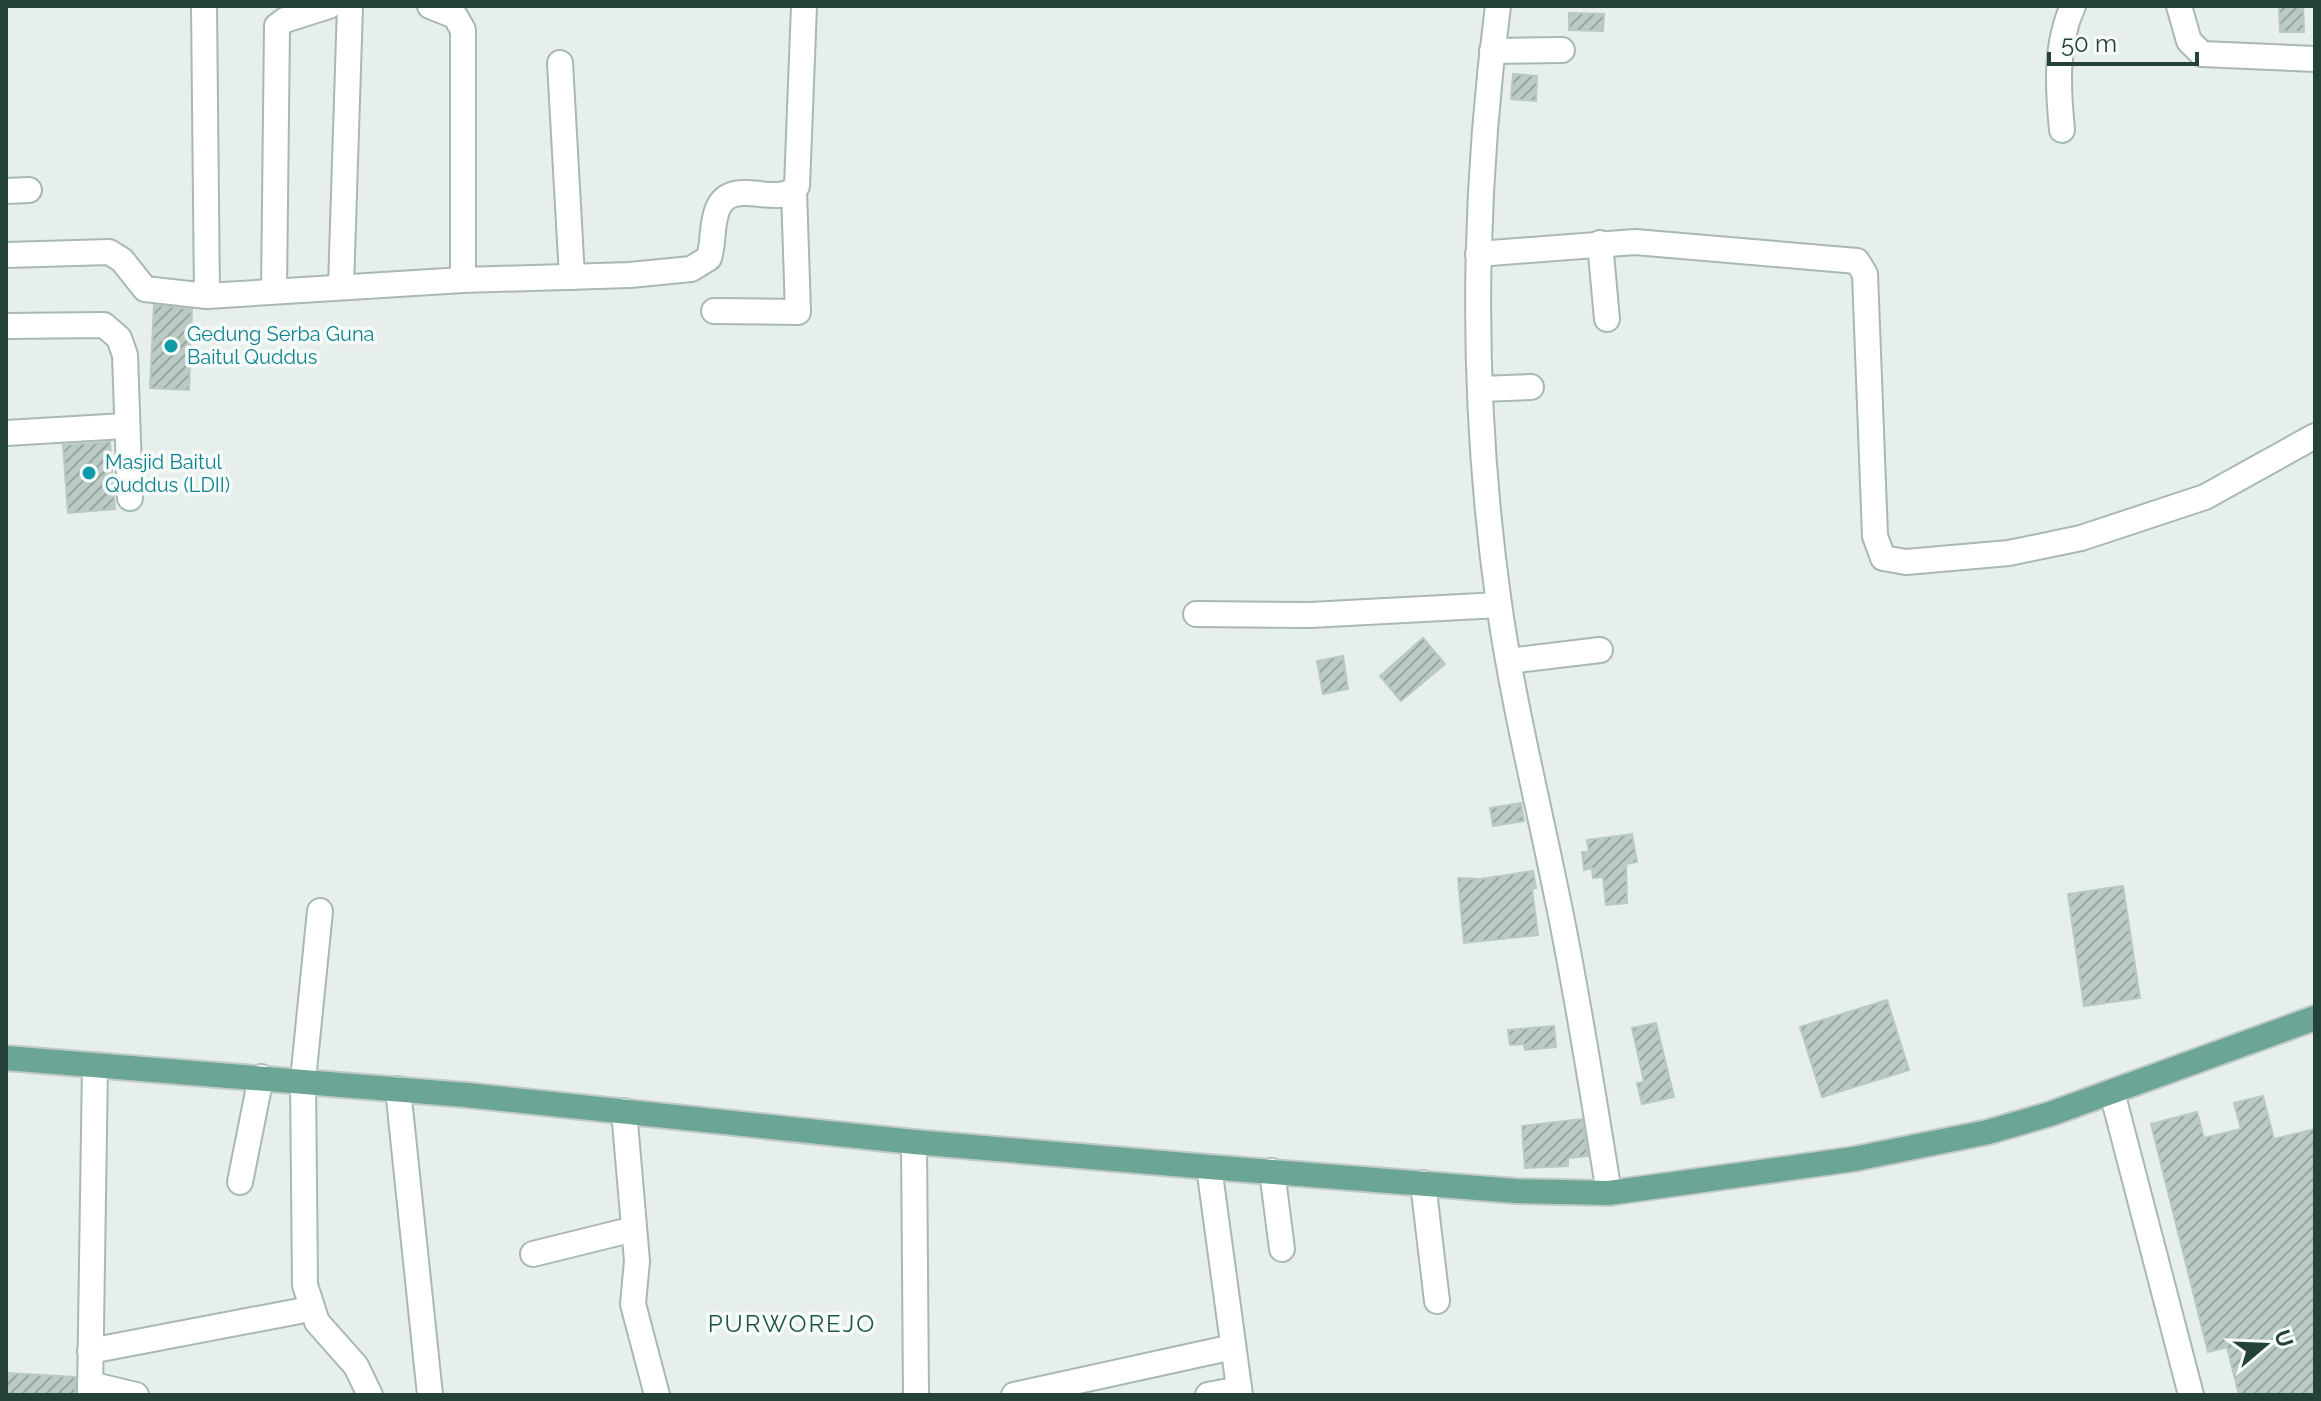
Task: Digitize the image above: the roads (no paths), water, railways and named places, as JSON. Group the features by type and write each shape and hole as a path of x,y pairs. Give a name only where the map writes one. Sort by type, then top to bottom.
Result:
{"main road":[{"path":"6,1058 303,1080 914,1142 1209,1167 1530,1192 1609,1193 1926,1147 2050,1114 2315,1018"}],"street":[{"path":"204,6 207,296"},
{"path":"274,291 277,26 285,20 329,6"},
{"path":"341,287 350,6"},
{"path":"433,6 458,18 463,30 463,280"},
{"path":"714,311 798,312 794,191 801,170 804,6"},
{"path":"1498,6 1478,254 1480,389 1499,605 1559,903 1609,1193"},
{"path":"2062,130 2059,71 2062,39 2073,6"},
{"path":"2179,6 2189,41 2202,54 2315,59"},
{"path":"1492,51 1562,50"},
{"path":"560,63 572,277"},
{"path":"6,255 109,252 122,260 145,289 207,296 463,280 659,274 697,267 709,258 717,209 727,198 743,193 785,194 794,191"},
{"path":"1478,254 1600,243 1654,243 1730,252 1848,258 1860,264 1865,274 1875,536 1879,553 1888,561 2009,553 2094,534 2205,497 2315,436"},
{"path":"1600,243 1607,319"},
{"path":"6,326 96,324 113,331 125,355 125,426 130,498"},
{"path":"1480,389 1531,387"},
{"path":"6,433 125,426"},
{"path":"1196,614 1310,615 1499,605"},
{"path":"1509,661 1600,650"},
{"path":"320,911 303,1080 304,1261 310,1309 320,1326 356,1366 370,1395"},
{"path":"95,1065 90,1390 136,1395"},
{"path":"240,1182 261,1077"},
{"path":"398,1089 430,1395"},
{"path":"2112,1092 2191,1395"},
{"path":"624,1111 637,1261 633,1304 657,1395"},
{"path":"914,1142 916,1395"},
{"path":"1208,1395 1240,1392 1209,1167"},
{"path":"1272,1171 1282,1249"},
{"path":"1423,1183 1437,1301"},
{"path":"533,1254 634,1229"},
{"path":"90,1351 310,1309"},
{"path":"1014,1395 1233,1347"}],"place":[{"name":"Gedung Serba Guna Baitul Quddus","path":"171,346"},
{"name":"Masjid Baitul Quddus (LDII)","path":"89,473"}],"district":[{"name":"PURWOREJO","path":"792,1324"}]}
